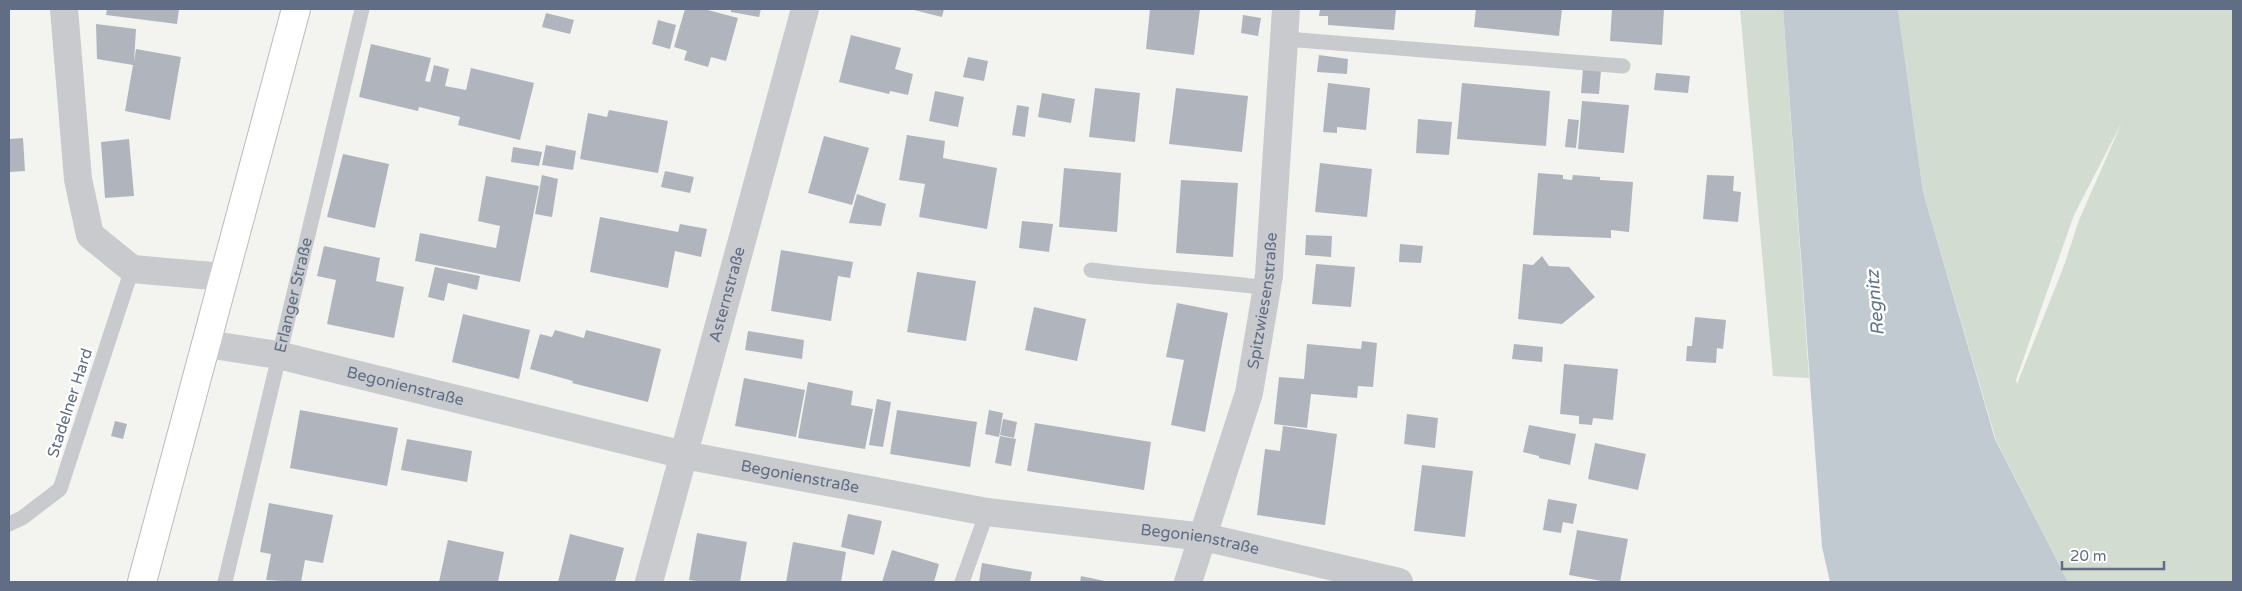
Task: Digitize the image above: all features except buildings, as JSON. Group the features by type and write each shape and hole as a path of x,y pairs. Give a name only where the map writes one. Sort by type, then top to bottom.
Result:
{"main road":[{"path":"142,582 296,9"}],"street":[{"path":"64,9 78,180 90,235 132,269 224,277"},
{"name":"Asternstraße","path":"649,582 804,9"},
{"name":"Spitzwiesenstraße","path":"1188,582 1249,393 1267,288 1286,39 1286,9"},
{"name":"Begonienstraße","path":"206,344 278,355 684,455 987,512 1204,537 1399,582"}],"lane":[{"name":"Erlanger Straße","path":"225,582 362,9"},
{"path":"1286,39 1623,66"},
{"name":"Stadelner Hard","path":"9,524 22,518 60,489 132,269"},
{"path":"1091,270 1130,275 1215,281 1267,288"},
{"path":"962,582 987,512"}],"shaded area":[{"path":"1740,9 1783,9 1809,378 1773,376"},
{"path":"1898,9 2233,9 2233,582 2068,582 1996,440 1923,192","holes":["2122,122 2079,220 2065,263 2017,384 2016,380 2074,215"]}],"water":[{"name":"Regnitz","path":"1783,9 1898,9 1923,192 1995,439 2068,582 1830,582 1822,547"}]}
